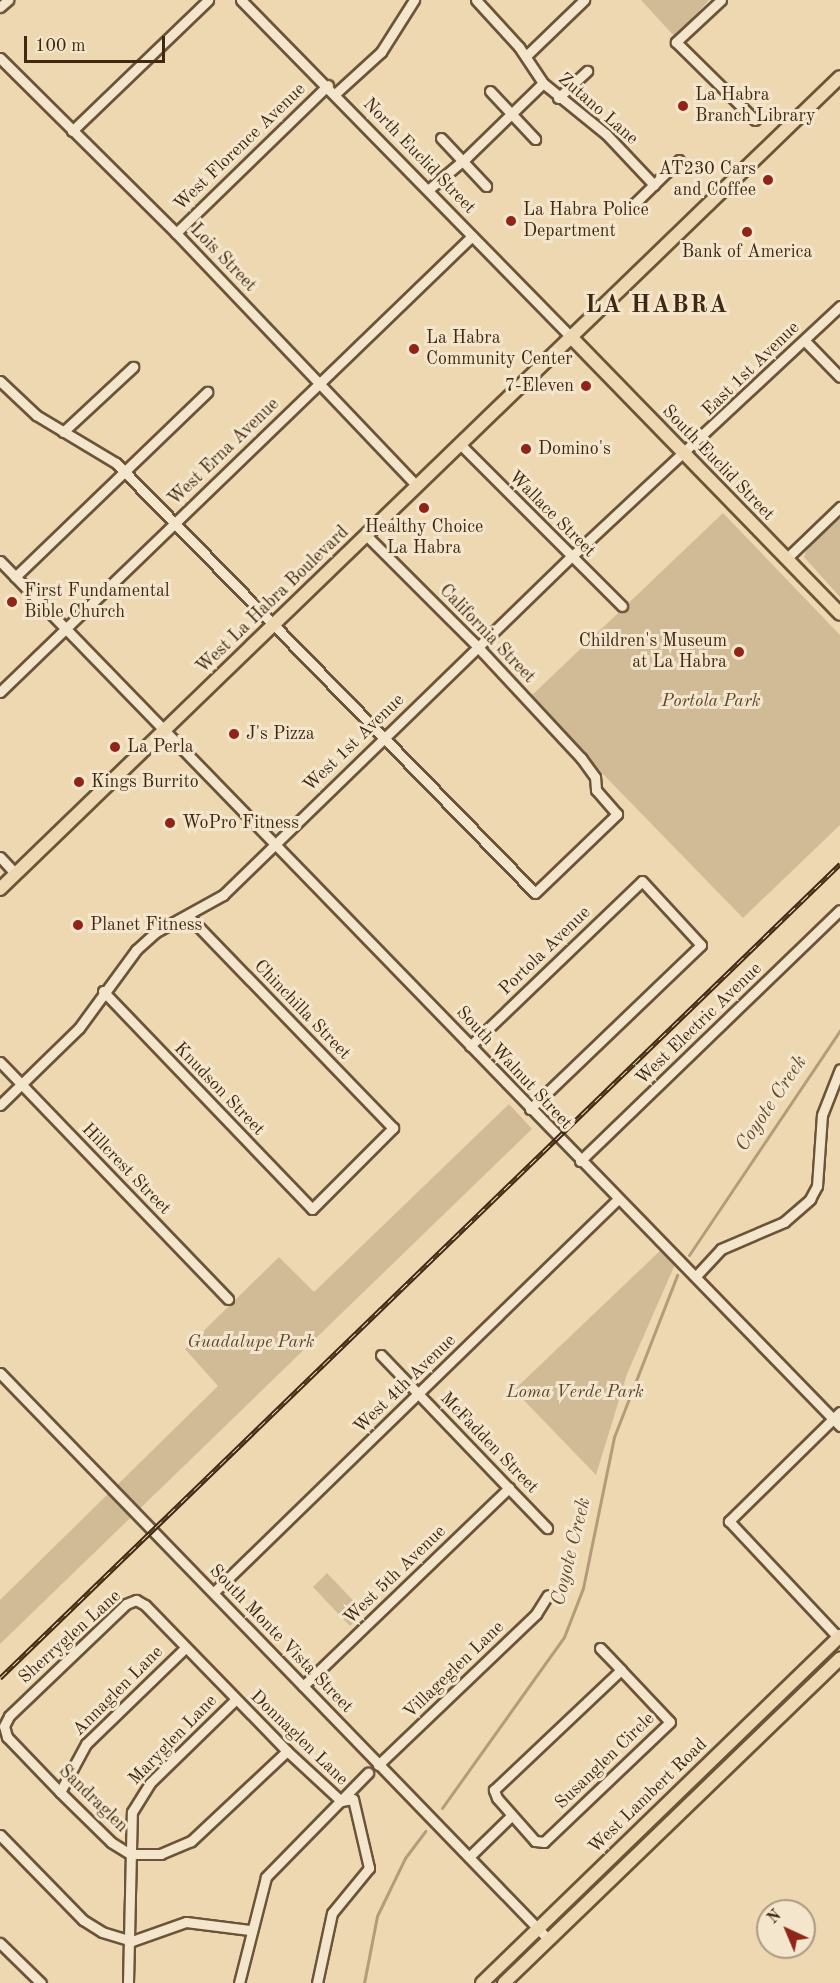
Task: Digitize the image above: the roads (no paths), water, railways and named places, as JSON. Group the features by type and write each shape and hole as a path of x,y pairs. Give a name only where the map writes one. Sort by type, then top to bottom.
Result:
{"main road":[{"name":"West La Habra Boulevard","path":"0,890 840,77"},
{"name":"South Euclid Street","path":"571,337 840,614"},
{"name":"West Lambert Road","path":"482,1983 839,1637"},
{"name":"West Lambert Road","path":"504,1983 840,1658"}],"street":[{"path":"0,7 8,0"},
{"path":"72,131 208,0"},
{"name":"North Euclid Street","path":"241,0 336,93 571,337"},
{"path":"336,93 381,52 414,0"},
{"name":"Zutano Lane","path":"476,0 526,56 528,64 543,83 558,98 606,134 654,185"},
{"path":"526,56 584,0"},
{"path":"720,0 676,42 755,120"},
{"name":"Lois Street","path":"0,58 176,233 417,486"},
{"path":"558,98 586,71"},
{"path":"428,190 463,161 543,83"},
{"name":"West Florence Avenue","path":"176,233 328,85"},
{"path":"489,91 535,139"},
{"path":"441,138 486,186"},
{"path":"631,207 679,160"},
{"name":"West Erna Avenue","path":"0,692 472,236"},
{"name":"East 1st Avenue","path":"685,455 840,306"},
{"path":"805,341 840,377"},
{"path":"63,432 133,367"},
{"path":"0,381 36,415 116,462 384,738"},
{"path":"15,577 207,392"},
{"name":"Wallace Street","path":"460,444 622,606"},
{"name":"West 1st Avenue","path":"0,1105 79,1028 103,991 149,938 223,896 571,557 685,455"},
{"path":"786,558 840,507"},
{"name":"California Street","path":"366,535 478,646 581,758 595,777 596,790 617,814 536,893 384,738"},
{"name":"South Walnut Street","path":"0,561 580,1161 836,1416 840,1426"},
{"path":"0,857 16,874"},
{"name":"Portola Avenue","path":"470,1046 642,881 701,945 530,1109"},
{"name":"West Electric Avenue","path":"580,1161 840,910"},
{"name":"Chinchilla Street","path":"188,916 393,1128 312,1209"},
{"name":"Knudson Street","path":"103,991 312,1209"},
{"name":"Hillcrest Street","path":"0,1062 228,1299"},
{"path":"696,1276 721,1249 784,1222 800,1212 810,1199 817,1186 822,1115 840,1069"},
{"name":"West 4th Avenue","path":"214,1592 618,1199"},
{"name":"McFadden Street","path":"381,1355 547,1528"},
{"name":"South Monte Vista Street","path":"0,1373 549,1940"},
{"path":"836,1416 729,1521 839,1637"},
{"name":"West 5th Avenue","path":"303,1686 509,1488"},
{"name":"Villageglen Lane","path":"378,1765 536,1614 548,1595"},
{"name":"Donnaglen Lane","path":"136,1600 287,1751 341,1801 352,1799 369,1869 332,1913 317,1983"},
{"name":"Sherryglen Lane","path":"4,1726 9,1716 126,1604 136,1600"},
{"name":"Annaglen Lane","path":"60,1792 86,1744 185,1648"},
{"name":"Susanglen Circle","path":"600,1648 621,1670 670,1722 544,1842 535,1840 511,1816 494,1790 621,1670"},
{"name":"Maryglen Lane","path":"128,1983 132,1941 130,1854 132,1812 145,1790 235,1700"},
{"name":"Sandraglen","path":"4,1726 7,1737 60,1792 111,1842 130,1854 161,1854 191,1842 287,1751"},
{"path":"239,1983 250,1930 266,1877 368,1773"},
{"path":"469,1857 511,1816"},
{"path":"0,1834 82,1920 102,1932 132,1941 186,1922 250,1930"},
{"path":"0,1943 41,1983"}],"waterway":[{"name":"Coyote Creek","path":"689,1255 840,1030"},
{"name":"Coyote Creek","path":"442,1808 564,1637 583,1588 614,1437 677,1275"},
{"name":"Coyote Creek","path":"364,1983 377,1916 405,1858 425,1831"}],"railway":[{"path":"0,1678 840,864"}],"place":[{"name":"La Habra Branch Library","path":"683,106"},
{"name":"AT230 Cars and Coffee","path":"768,180"},
{"name":"La Habra Police Department","path":"511,221"},
{"name":"Bank of America","path":"747,232"},
{"name":"La Habra Community Center","path":"414,349"},
{"name":"7-Eleven","path":"586,386"},
{"name":"Domino's","path":"526,449"},
{"name":"Healthy Choice La Habra","path":"424,508"},
{"name":"First Fundamental Bible Church","path":"12,602"},
{"name":"Children's Museum at La Habra","path":"739,652"},
{"name":"J's Pizza","path":"234,734"},
{"name":"La Perla","path":"115,747"},
{"name":"Kings Burrito","path":"79,782"},
{"name":"WoPro Fitness","path":"170,823"},
{"name":"Planet Fitness","path":"78,925"}],"district":[{"name":"LA HABRA","path":"657,307"}],"park label":[{"name":"Portola Park","path":"711,701"},
{"name":"Guadalupe Park","path":"251,1342"},
{"name":"Loma Verde Park","path":"575,1392"}]}
